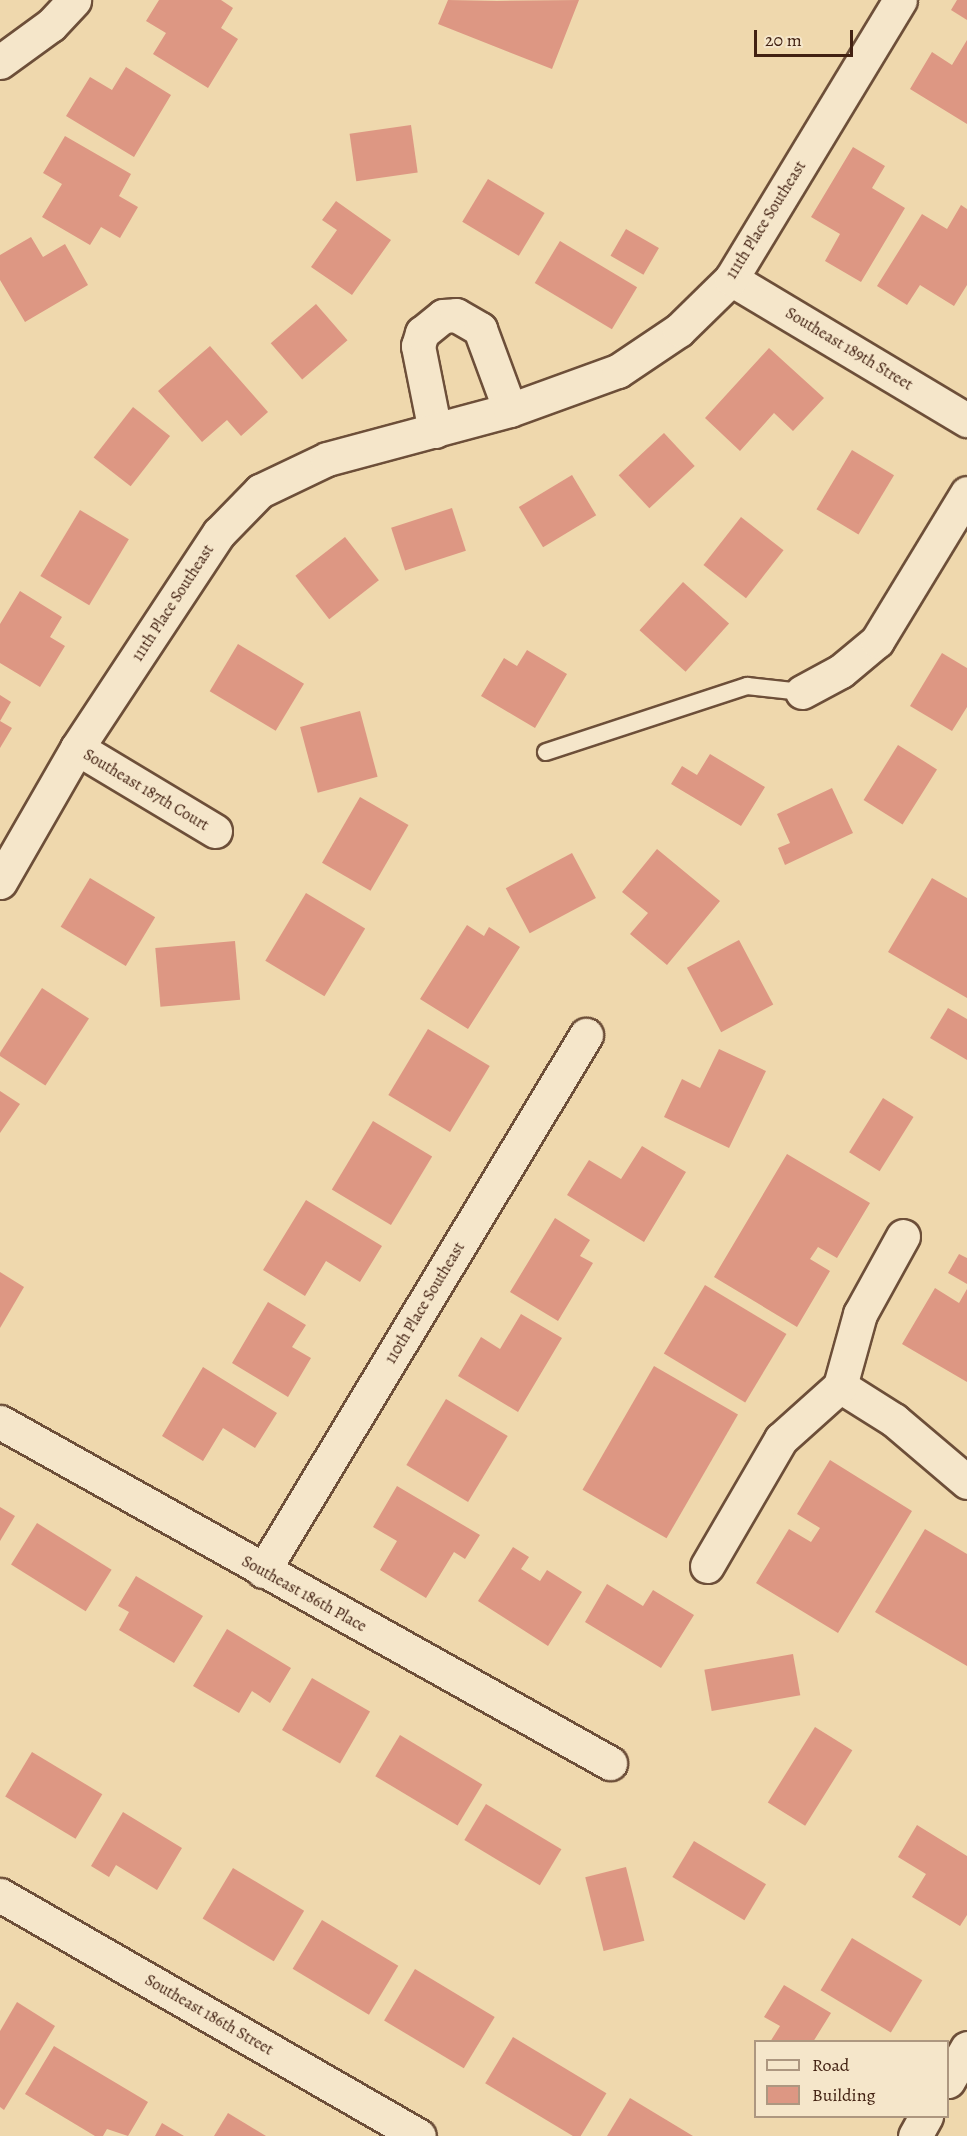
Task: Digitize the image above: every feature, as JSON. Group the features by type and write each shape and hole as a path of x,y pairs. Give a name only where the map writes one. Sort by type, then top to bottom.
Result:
{"street":[{"path":"0,62 51,26 74,0"},
{"name":"111th Place Southeast","path":"0,882 77,748 219,533 260,491 327,459 510,410 618,371 679,330 731,279 900,0"},
{"name":"Southeast 189th Street","path":"731,279 967,420"},
{"path":"435,430 418,346 422,333 443,316 456,315 480,328 510,410"},
{"path":"802,692 841,671 877,642 967,494"},
{"name":"Southeast 187th Court","path":"77,748 216,831"},
{"name":"110th Place Southeast","path":"263,1571 586,1035"},
{"path":"707,1566 781,1439 840,1386 860,1314 903,1236"},
{"path":"840,1386 894,1420 967,1482"},
{"name":"Southeast 186th Place","path":"0,1422 610,1763"},
{"name":"Southeast 186th Street","path":"0,1895 418,2136"},
{"path":"949,2078 967,2048"},
{"path":"915,2136 925,2118"}],"lane":[{"path":"546,752 747,686 802,692"}],"building":[{"path":"159,0 221,0 233,8 221,28 238,39 208,88 153,54 166,33 146,21"},
{"path":"448,0 579,0 552,69 438,24"},
{"path":"957,0 967,0 967,20 951,10"},
{"path":"967,40 967,124 910,89 932,52 952,65"},
{"path":"126,67 171,95 134,157 66,116 90,77 112,90"},
{"path":"411,125 418,173 356,181 350,134"},
{"path":"65,136 131,174 119,196 138,207 120,238 101,227 90,245 42,217 62,184 43,173"},
{"path":"853,147 885,166 872,188 905,208 861,282 825,261 840,234 811,217"},
{"path":"488,179 545,213 519,256 462,222"},
{"path":"336,201 391,240 352,295 311,267 337,230 322,220"},
{"path":"961,205 967,209 967,285 954,306 920,285 907,305 877,286 922,214 947,229"},
{"path":"626,229 659,248 643,275 610,256"},
{"path":"31,237 43,257 65,244 88,285 25,322 0,280 0,255"},
{"path":"560,241 637,287 612,329 535,283"},
{"path":"316,304 347,340 302,380 271,343"},
{"path":"210,346 268,412 241,436 227,420 202,442 158,391"},
{"path":"769,348 824,398 793,431 774,413 740,451 705,418"},
{"path":"133,407 170,436 131,486 94,457"},
{"path":"664,433 695,466 649,508 619,475"},
{"path":"852,450 894,475 858,534 816,509"},
{"path":"572,475 596,515 543,547 519,507"},
{"path":"452,508 466,551 405,571 391,528"},
{"path":"80,510 129,539 89,605 40,576"},
{"path":"741,517 784,550 746,598 703,565"},
{"path":"345,537 379,580 329,619 295,576"},
{"path":"683,582 729,623 686,672 640,630"},
{"path":"20,591 62,617 50,637 65,646 40,687 0,663 0,624"},
{"path":"238,644 304,684 276,731 210,691"},
{"path":"527,650 567,674 535,728 481,696 504,658 517,666"},
{"path":"942,653 967,668 967,707 952,731 910,706"},
{"path":"0,695 11,702 0,721"},
{"path":"360,711 378,777 318,793 300,727"},
{"path":"0,721 12,728 0,748"},
{"path":"898,745 937,769 903,824 864,800"},
{"path":"710,754 765,787 741,826 671,784 682,766 697,775"},
{"path":"832,788 853,833 785,865 778,848 790,843 777,814"},
{"path":"360,797 408,825 370,891 322,863"},
{"path":"657,849 720,901 667,965 630,934 648,913 622,892"},
{"path":"572,853 596,898 530,933 506,888"},
{"path":"90,878 155,917 126,966 61,927"},
{"path":"932,878 967,898 967,998 888,952"},
{"path":"306,893 365,929 324,996 265,961"},
{"path":"467,925 484,936 489,927 520,947 468,1029 420,999"},
{"path":"739,940 773,1004 721,1032 687,968"},
{"path":"235,941 240,1000 160,1007 155,948"},
{"path":"42,988 89,1018 45,1086 0,1056 0,1053"},
{"path":"948,1008 967,1019 967,1060 930,1038"},
{"path":"428,1029 490,1066 450,1132 388,1095"},
{"path":"719,1049 766,1071 729,1148 664,1117 682,1079 700,1088"},
{"path":"0,1091 20,1104 0,1133"},
{"path":"883,1098 914,1117 880,1171 849,1152"},
{"path":"373,1121 432,1157 391,1225 332,1190"},
{"path":"642,1146 686,1172 644,1242 567,1195 589,1160 621,1179"},
{"path":"787,1154 870,1203 837,1258 818,1247 810,1259 830,1271 797,1327 714,1277"},
{"path":"306,1200 382,1246 360,1282 326,1261 305,1296 263,1270"},
{"path":"555,1218 590,1240 580,1256 593,1263 558,1321 510,1292"},
{"path":"959,1254 967,1258 967,1284 948,1273"},
{"path":"0,1272 24,1287 0,1328"},
{"path":"705,1285 786,1334 745,1403 664,1354"},
{"path":"935,1288 959,1303 967,1289 967,1382 902,1344"},
{"path":"268,1302 306,1325 292,1347 311,1358 288,1397 232,1363"},
{"path":"521,1314 562,1338 518,1412 458,1376 481,1337 500,1349"},
{"path":"654,1366 738,1414 667,1538 582,1490"},
{"path":"203,1367 277,1413 255,1448 223,1428 203,1461 162,1436"},
{"path":"446,1399 508,1436 468,1502 406,1465"},
{"path":"830,1460 912,1511 838,1633 756,1583 789,1529 811,1542 820,1528 797,1514"},
{"path":"397,1486 480,1535 465,1559 454,1552 426,1598 380,1570 397,1541 373,1527"},
{"path":"0,1507 15,1516 0,1541"},
{"path":"37,1523 112,1570 86,1611 11,1565"},
{"path":"925,1529 967,1554 967,1666 875,1612"},
{"path":"513,1547 529,1557 521,1569 540,1581 547,1570 582,1592 548,1646 478,1601"},
{"path":"136,1576 203,1616 174,1663 119,1630 129,1612 118,1606"},
{"path":"607,1584 643,1606 653,1590 694,1615 661,1668 585,1622"},
{"path":"227,1629 291,1668 270,1703 252,1691 239,1713 193,1686"},
{"path":"793,1654 800,1695 712,1711 704,1670"},
{"path":"312,1678 370,1712 340,1763 282,1730"},
{"path":"815,1727 852,1750 805,1826 768,1802"},
{"path":"400,1735 482,1784 458,1826 375,1776"},
{"path":"32,1752 102,1794 76,1839 5,1797"},
{"path":"486,1804 561,1849 540,1885 464,1840"},
{"path":"123,1812 182,1848 157,1890 116,1865 109,1877 91,1866"},
{"path":"917,1825 967,1856 967,1915 960,1926 912,1897 926,1874 898,1857"},
{"path":"694,1841 766,1884 744,1920 672,1877"},
{"path":"626,1867 644,1941 604,1951 585,1877"},
{"path":"233,1868 304,1911 274,1961 203,1919"},
{"path":"322,1920 398,1966 369,2015 293,1969"},
{"path":"852,1938 922,1980 891,2033 821,1990"},
{"path":"415,1969 495,2017 464,2068 384,2020"},
{"path":"784,1985 831,2013 814,2040 771,2040 780,2026 764,2017"},
{"path":"17,2002 55,2026 4,2110 0,2107 0,2031"},
{"path":"513,2037 606,2093 581,2136 573,2136 485,2083"},
{"path":"54,2046 148,2102 128,2136 107,2129 103,2136 95,2136 25,2094"},
{"path":"630,2098 693,2136 607,2136"},
{"path":"228,2113 266,2136 214,2136"},
{"path":"162,2123 184,2136 155,2136"}]}
